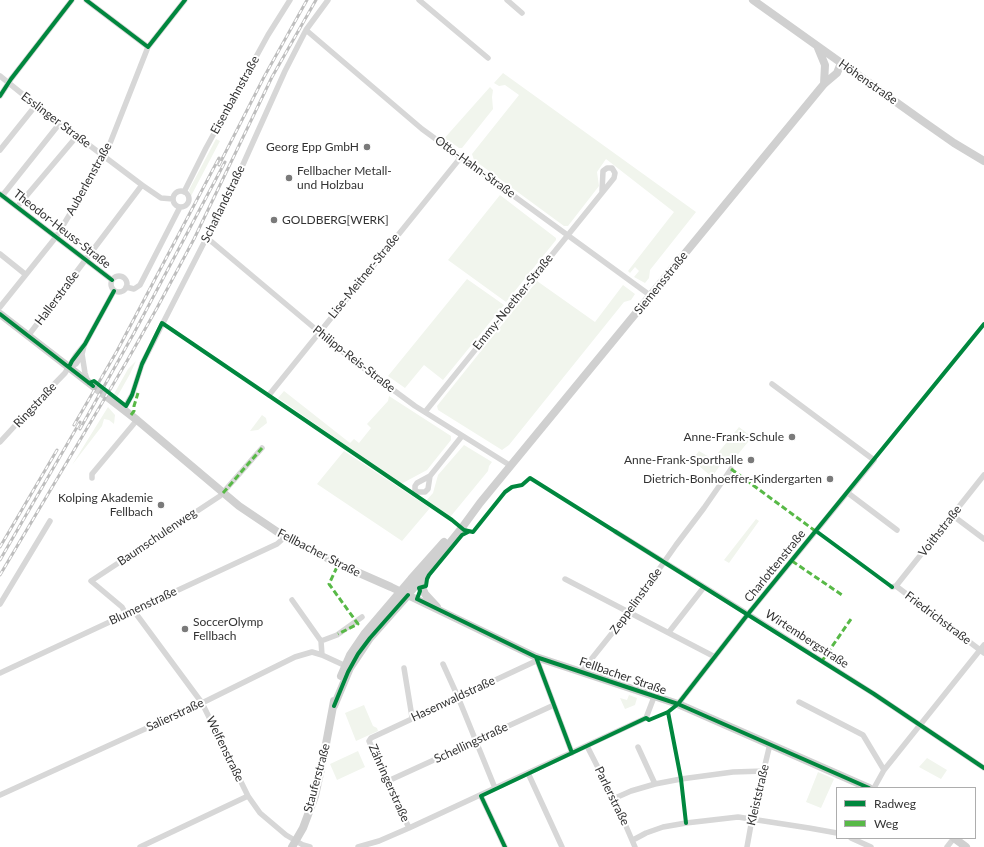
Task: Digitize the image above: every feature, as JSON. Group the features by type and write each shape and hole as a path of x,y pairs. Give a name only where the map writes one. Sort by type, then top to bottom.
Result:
{"main road":[{"name":"Höhenstraße","path":"754,0 954,143 984,161"},
{"path":"818,47 825,65 824,80"},
{"name":"Siemensstraße","path":"404,593 651,296 832,68 841,63"},
{"name":"Fellbacher Straße","path":"0,314 137,420 223,493 253,516 285,536 354,572 440,610 536,659 581,672 678,704 867,787"},
{"name":"Siemensstraße","path":"404,593 423,576 462,529 480,503"},
{"path":"423,576 422,587 425,594 440,610"},
{"name":"Stauferstraße","path":"294,844 303,828 315,796 334,706 348,667 404,593"},
{"path":"955,839 966,847"}],"street":[{"path":"0,96 8,83 72,0"},
{"path":"86,0 148,47"},
{"name":"Auberlenstraße","path":"0,307 56,237 105,156 148,47 185,0"},
{"name":"Eisenbahnstraße","path":"114,291 122,291 126,287 134,289 140,284 180,207 185,206 188,202 187,196 184,192 206,148 268,35 290,0"},
{"name":"Schaflandstraße","path":"123,410 132,395 142,364 178,290 236,180 285,72 306,30 328,0"},
{"path":"419,0 488,58"},
{"path":"507,0 522,13"},
{"name":"Otto-Hahn-Straße","path":"306,30 422,129 651,296"},
{"name":"Esslinger Straße","path":"0,76 142,185 161,198 173,199"},
{"path":"0,150 36,105"},
{"path":"1,195 60,123"},
{"path":"17,207 77,136"},
{"name":"Lise-Meitner-Straße","path":"269,395 318,332 461,157"},
{"name":"Hallerstraße","path":"28,336 142,185"},
{"path":"180,207 174,204 173,199 177,193 184,192"},
{"name":"Emmy-Noether-Straße","path":"425,412 602,192"},
{"name":"Theodor-Heuss-Straße","path":"1,195 112,280"},
{"name":"Philipp-Reis-Straße","path":"206,239 212,242 350,358 425,412 511,466"},
{"path":"0,254 25,274"},
{"path":"69,367 85,344 114,291 111,286 112,280 117,276 122,277 126,280 126,287"},
{"path":"69,367 76,364 82,354 85,344"},
{"path":"82,354 88,383"},
{"name":"Ringstraße","path":"0,441 69,367"},
{"name":"Charlottenstraße","path":"678,704 748,614 874,460 772,384"},
{"path":"92,478 92,474 137,420"},
{"path":"430,476 462,436"},
{"name":"Baumschulenweg","path":"126,614 122,607 91,581 223,493 262,448"},
{"name":"Zeppelinstraße","path":"581,672 629,612 731,469"},
{"name":"Voithstraße","path":"894,587 984,475"},
{"path":"848,493 897,530"},
{"path":"952,515 984,539"},
{"path":"0,604 50,521"},
{"name":"Wirtembergstraße","path":"616,532 920,724 984,768"},
{"name":"Blumenstraße","path":"0,673 277,544 285,536"},
{"path":"565,579 715,657"},
{"path":"669,632 704,587"},
{"name":"Friedrichstraße","path":"894,587 982,651"},
{"path":"292,600 322,641 322,654"},
{"name":"Welfenstraße","path":"134,611 202,703 248,796 260,813 286,835 294,844 310,847"},
{"path":"322,641 338,634 362,616"},
{"path":"875,787 884,770 920,724 982,651 984,645"},
{"name":"Salierstraße","path":"0,795 202,703 295,657 312,652 322,654 348,667"},
{"path":"536,659 572,753"},
{"name":"Hasenwaldstraße","path":"370,738 536,659"},
{"path":"443,664 495,788"},
{"path":"404,668 412,718"},
{"path":"358,847 379,841 481,796 495,788 646,718 654,697"},
{"path":"799,702 863,735 884,770"},
{"name":"Schellingstraße","path":"388,781 554,705"},
{"name":"Zähringerstraße","path":"370,738 409,828"},
{"name":"Kleiststraße","path":"747,847 752,819 770,744"},
{"name":"Parlerstraße","path":"587,746 635,847"},
{"path":"638,747 655,784"},
{"path":"613,799 631,791 655,784 733,772 764,771"},
{"path":"528,773 562,847"},
{"path":"140,847 248,796"},
{"path":"481,796 505,847"},
{"path":"632,840 663,828 686,823 738,817 836,834"},
{"path":"853,839 871,847"},
{"path":"947,847 953,839"}],"shaded area":[{"path":"503,73 696,212 650,270 649,278 645,283 634,277 639,271 635,267 630,273 628,271 674,212 606,159 597,172 599,186 568,226 564,226 474,160 472,154 519,95 505,85 499,86 494,83"},
{"path":"490,87 493,90 493,109 462,148 459,148 448,140 445,144 442,141"},
{"path":"216,139 220,141 191,196 189,190"},
{"path":"500,195 556,238 556,240 506,302 448,260"},
{"path":"467,279 504,305 443,380 424,365 405,388 388,376"},
{"path":"537,281 595,322 623,285 635,294 631,300 624,302 509,445 502,450 438,410 437,406"},
{"path":"136,361 117,397 114,394 128,369"},
{"path":"284,391 350,443 354,439 359,443 371,428 367,424 388,401 389,396 451,436 451,440 427,470 401,484 278,398"},
{"path":"108,407 115,415 114,424 109,420 104,419 102,426 72,465"},
{"path":"262,415 266,418 267,423 258,430 250,431"},
{"path":"739,427 752,437 731,463 718,453"},
{"path":"464,445 492,462 488,471 449,517 426,501 433,493 438,475"},
{"path":"344,451 430,508 402,541 317,484"},
{"path":"699,451 721,464 712,477 692,460"},
{"path":"756,519 759,521 729,563 724,560"},
{"path":"629,695 637,698 635,705 625,709 620,698 627,700"},
{"path":"364,705 373,726 377,728 378,731 356,741 345,713"},
{"path":"358,751 365,767 337,780 330,764"},
{"path":"927,758 947,770 941,779 919,767"},
{"path":"818,772 834,779 821,808 806,802"}],"railway":[{"path":"219,165 264,77 307,0"},
{"path":"0,575 157,308 194,239 272,77 316,0"},
{"path":"74,425 117,351 219,158"},
{"path":"80,429 134,333 225,162"},
{"path":"0,560 80,422"},
{"path":"0,547 57,450"}],"marked path":[{"path":"131,415 134,411 138,393"},
{"path":"223,493 262,448"},
{"path":"731,469 818,533"},
{"path":"792,561 842,595"},
{"path":"337,567 329,584 358,624 338,634"},
{"path":"822,661 851,619"}],"cycle path":[{"path":"0,96 11,79 72,0"},
{"path":"86,0 148,47 185,0"},
{"path":"0,194 112,280"},
{"path":"69,367 85,344 114,291"},
{"path":"0,314 93,386"},
{"path":"89,383 94,381 126,406 132,395 142,364 162,323 452,520 464,530 473,532 505,492 512,487 522,485 530,478 874,694 984,768"},
{"path":"505,847 481,796 646,718 649,720 668,712 678,704 748,614 984,324"},
{"path":"816,531 892,587"},
{"path":"468,532 462,535 429,575 426,586 419,588 420,591 417,599 536,657 678,704 867,787"},
{"path":"334,706 348,672 358,654 408,595"},
{"path":"536,657 572,753"},
{"path":"668,712 681,779 686,823"}],"place":[{"name":"Georg Epp GmbH","path":"367,147"},
{"name":"Fellbacher Metall- und Holzbau","path":"289,178"},
{"name":"GOLDBERG[WERK]","path":"274,220"},
{"name":"Anne-Frank-Schule","path":"792,437"},
{"name":"Anne-Frank-Sporthalle","path":"751,460"},
{"name":"Dietrich-Bonhoeffer-Kindergarten","path":"830,479"},
{"name":"Kolping Akademie Fellbach","path":"161,505"},
{"name":"SoccerOlymp Fellbach","path":"185,629"}]}
